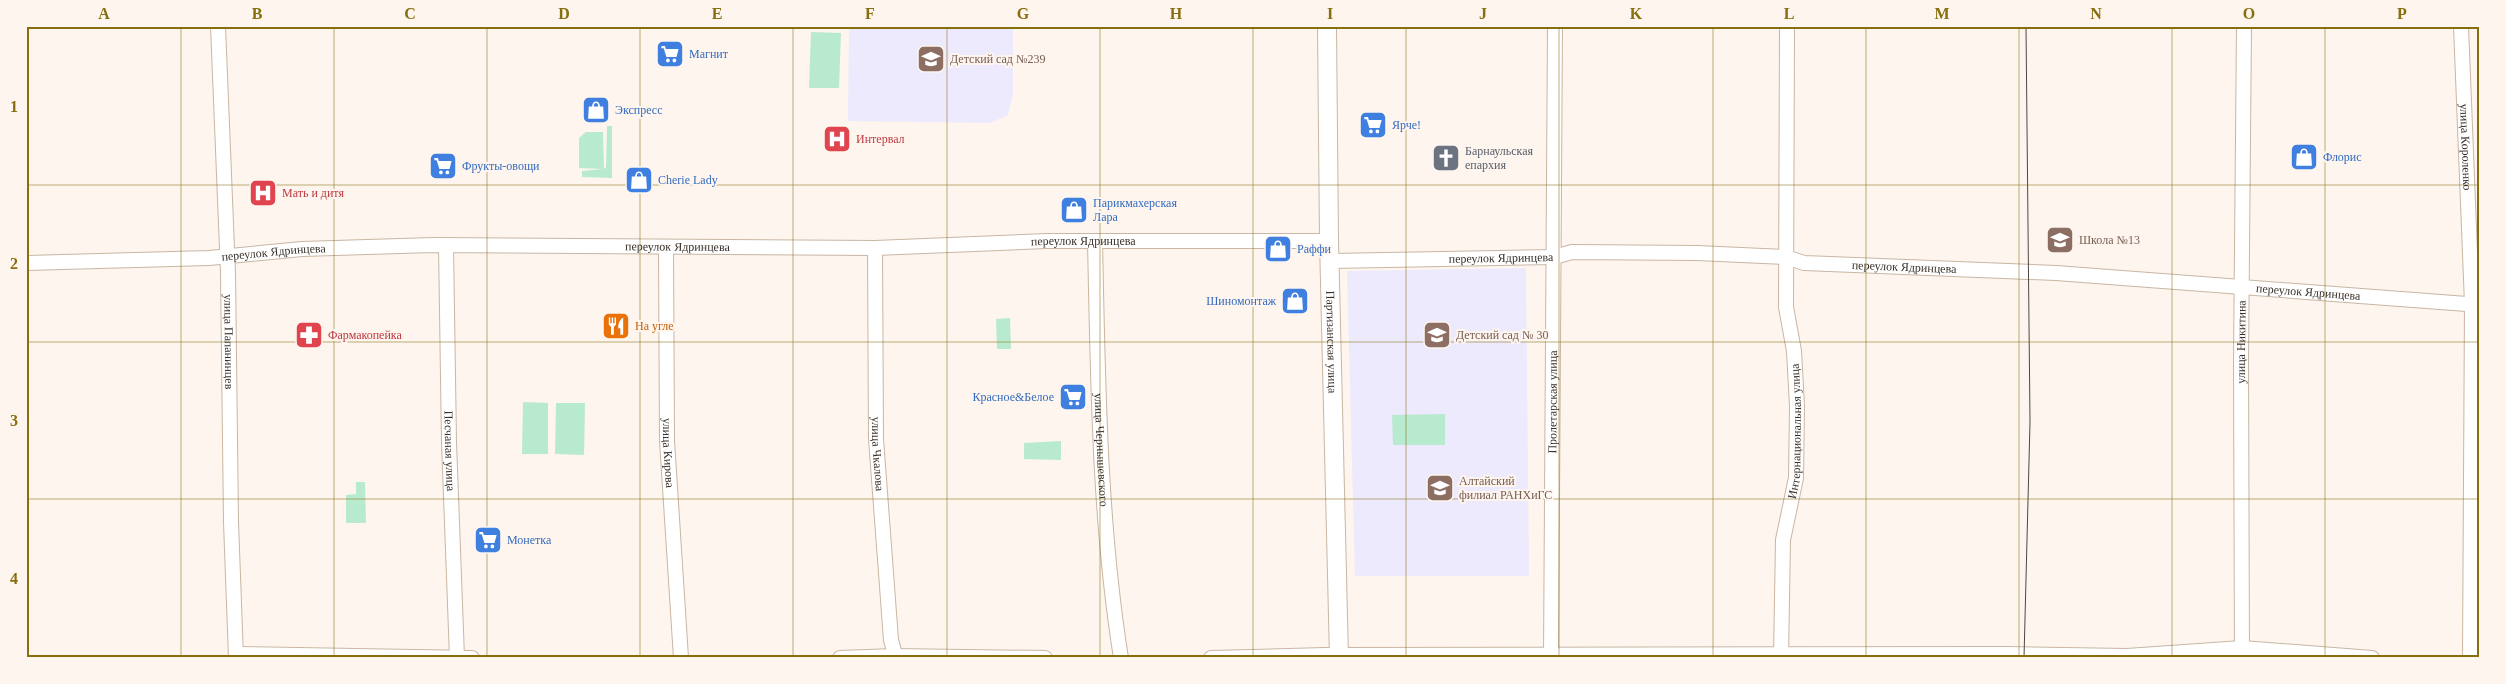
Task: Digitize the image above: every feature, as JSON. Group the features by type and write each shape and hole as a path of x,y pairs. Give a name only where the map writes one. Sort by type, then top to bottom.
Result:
{"main road":[{"name":"Партизанская улица","path":"1327,26 1329,241 1339,656"}],"street":[{"name":"улица Папанинцев","path":"218,26 227,256 231,522 236,656"},
{"name":"Пролетарская улица","path":"1551,657 1555,26"},
{"name":"Интернациональная улица","path":"1781,656 1783,540 1796,478 1798,406 1794,351 1786,307 1787,26"},
{"name":"улица Никитина","path":"2242,653 2244,26"},
{"name":"улица Короленко","path":"2461,26 2476,304 2470,658"},
{"name":"переулок Ядринцева","path":"26,263 227,256 302,249 446,245 875,248 1046,240 1329,241"},
{"name":"улица Чернышевского","path":"1095,241 1098,426 1111,595 1121,658"},
{"name":"Песчаная улица","path":"446,245 449,442 457,657"},
{"name":"улица Кирова","path":"666,248 667,441 681,658"},
{"name":"улица Чкалова","path":"875,248 876,440 891,640 896,657"},
{"name":"переулок Ядринцева","path":"1330,261 1554,257 1572,252 1697,253 1786,257 1804,262 2056,273 2476,304"},
{"path":"1211,658 1339,656 2127,657 2242,653 2364,658"},
{"path":"236,656 472,658"},
{"path":"840,658 1045,658"}],"shaded area":[{"name":"Детский сад №239","path":"849,26 1013,26 1013,93 1008,115 990,123 848,121"},
{"path":"1526,268 1529,576 1355,576 1347,271"}],"green space":[{"path":"811,32 841,33 839,88 809,88"},
{"path":"607,126 612,126 612,178 582,177 582,171 603,169 579,168 579,138 586,132 603,132 604,169 606,167"},
{"path":"1010,318 1011,349 997,349 996,319"},
{"path":"523,402 548,403 548,454 522,454"},
{"path":"556,403 585,403 584,455 555,454"},
{"path":"1445,414 1445,445 1393,445 1392,415"},
{"path":"1061,441 1061,460 1024,459 1024,443"},
{"path":"356,482 365,482 366,523 346,523 346,495 356,494"}],"tram line":[{"path":"2024,658 2030,422 2026,26"}],"place":[{"name":"Магнит","path":"670,54"},
{"name":"Детский сад №239","path":"931,59"},
{"name":"Экспресс","path":"596,110"},
{"name":"Ярче!","path":"1373,125"},
{"name":"Интервал","path":"837,139"},
{"name":"Флорис","path":"2304,157"},
{"name":"Барнаульская епархия","path":"1446,158"},
{"name":"Фрукты-овощи","path":"443,166"},
{"name":"Cherie Lady","path":"639,180"},
{"name":"Мать и дитя","path":"263,193"},
{"name":"Парикмахерская Лара","path":"1074,210"},
{"name":"Школа №13","path":"2060,240"},
{"name":"Раффи","path":"1278,249"},
{"name":"Шиномонтаж","path":"1295,301"},
{"name":"На угле","path":"616,326"},
{"name":"Фармакопейка","path":"309,335"},
{"name":"Детский сад № 30","path":"1437,335"},
{"name":"Красное&Белое","path":"1073,397"},
{"name":"Алтайский филиал РАНХиГС","path":"1440,488"},
{"name":"Монетка","path":"488,540"}]}
